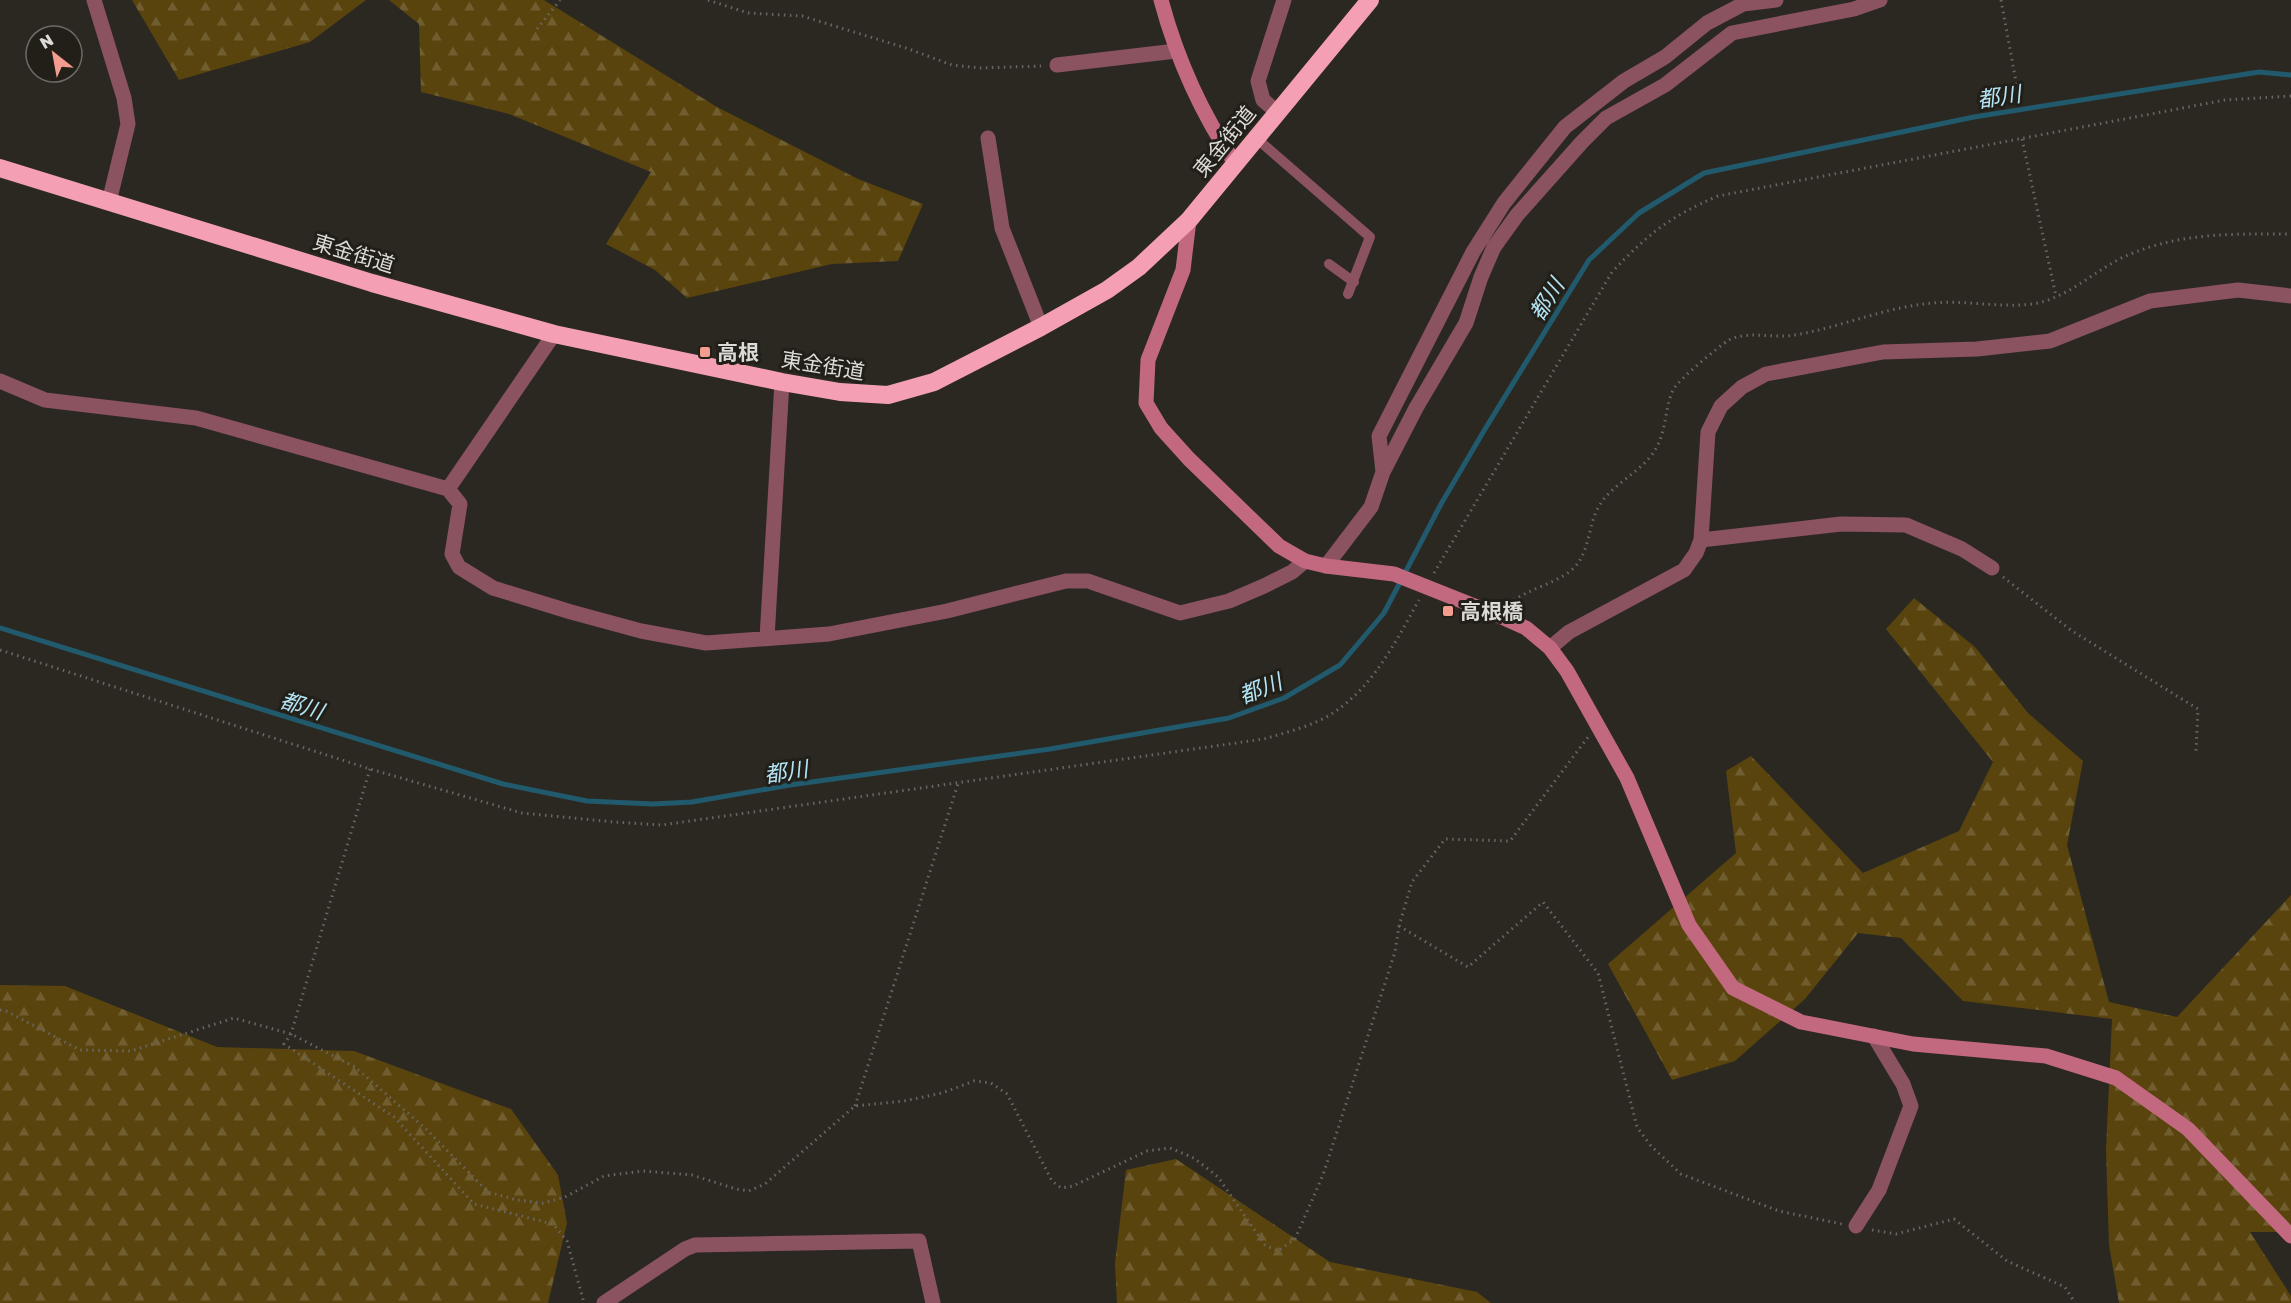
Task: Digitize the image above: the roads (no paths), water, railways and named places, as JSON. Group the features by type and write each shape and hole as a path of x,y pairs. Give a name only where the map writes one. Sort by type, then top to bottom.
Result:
{"highway":[{"name":"東金街道","path":"0,168 372,283 554,334 782,382 840,392 888,395 934,382 1107,290 1139,267 1189,220 1371,0"}],"street":[{"path":"94,0 124,98 128,124 109,202"},
{"path":"1161,0 1176,51 1190,86 1213,130 1235,164"},
{"path":"1277,112 1263,100 1258,81 1284,0"},
{"path":"1383,472 1379,436 1473,252 1504,204 1565,127 1624,81 1665,57 1707,23 1743,4 1776,0"},
{"path":"1326,566 1371,507 1383,472 1416,408 1466,323 1480,277 1494,247 1516,215 1582,142 1606,118 1665,85 1732,33 1854,9 1880,0"},
{"path":"1058,65 1176,51"},
{"path":"988,138 1002,228 1041,327"},
{"path":"1189,220 1183,270 1148,360 1146,403 1161,428 1189,459 1279,546 1305,561 1326,566 1394,574 1526,628 1550,648 1567,671 1627,778 1689,925 1733,988 1801,1022 1913,1044 2046,1056 2116,1078 2188,1129 2291,1236"},
{"path":"1550,648 1569,632 1684,570 1696,553 1701,540 1708,432 1721,406 1742,387 1766,374 1883,352 1977,349 2050,341 2150,301 2238,290 2291,296"},
{"path":"448,489 554,334"},
{"path":"0,381 45,400 196,418 448,489 460,504 452,554 459,567 494,588 631,628 706,643 829,634 959,608 1066,581 1088,580 1180,613 1229,601 1292,572 1305,561"},
{"path":"767,638 782,382"},
{"path":"1701,540 1841,524 1906,525 1962,549 1992,568"},
{"path":"1856,1226 1880,1190 1911,1106 1903,1084 1874,1036"},
{"path":"604,1303 684,1249 695,1245 919,1241 933,1303"}],"lane":[{"path":"1256,138 1370,237 1348,294"},
{"path":"1329,264 1354,282"}],"waterway":[{"name":"都川","path":"0,628 503,784 587,801 653,804 692,802 790,785 1050,749 1229,718 1284,698 1340,665 1384,613 1441,504 1589,260 1639,213 1704,173 1974,117 2259,72 2291,75"}],"place":[{"name":"高根","path":"705,352"},
{"name":"高根橋","path":"1448,611"}]}
